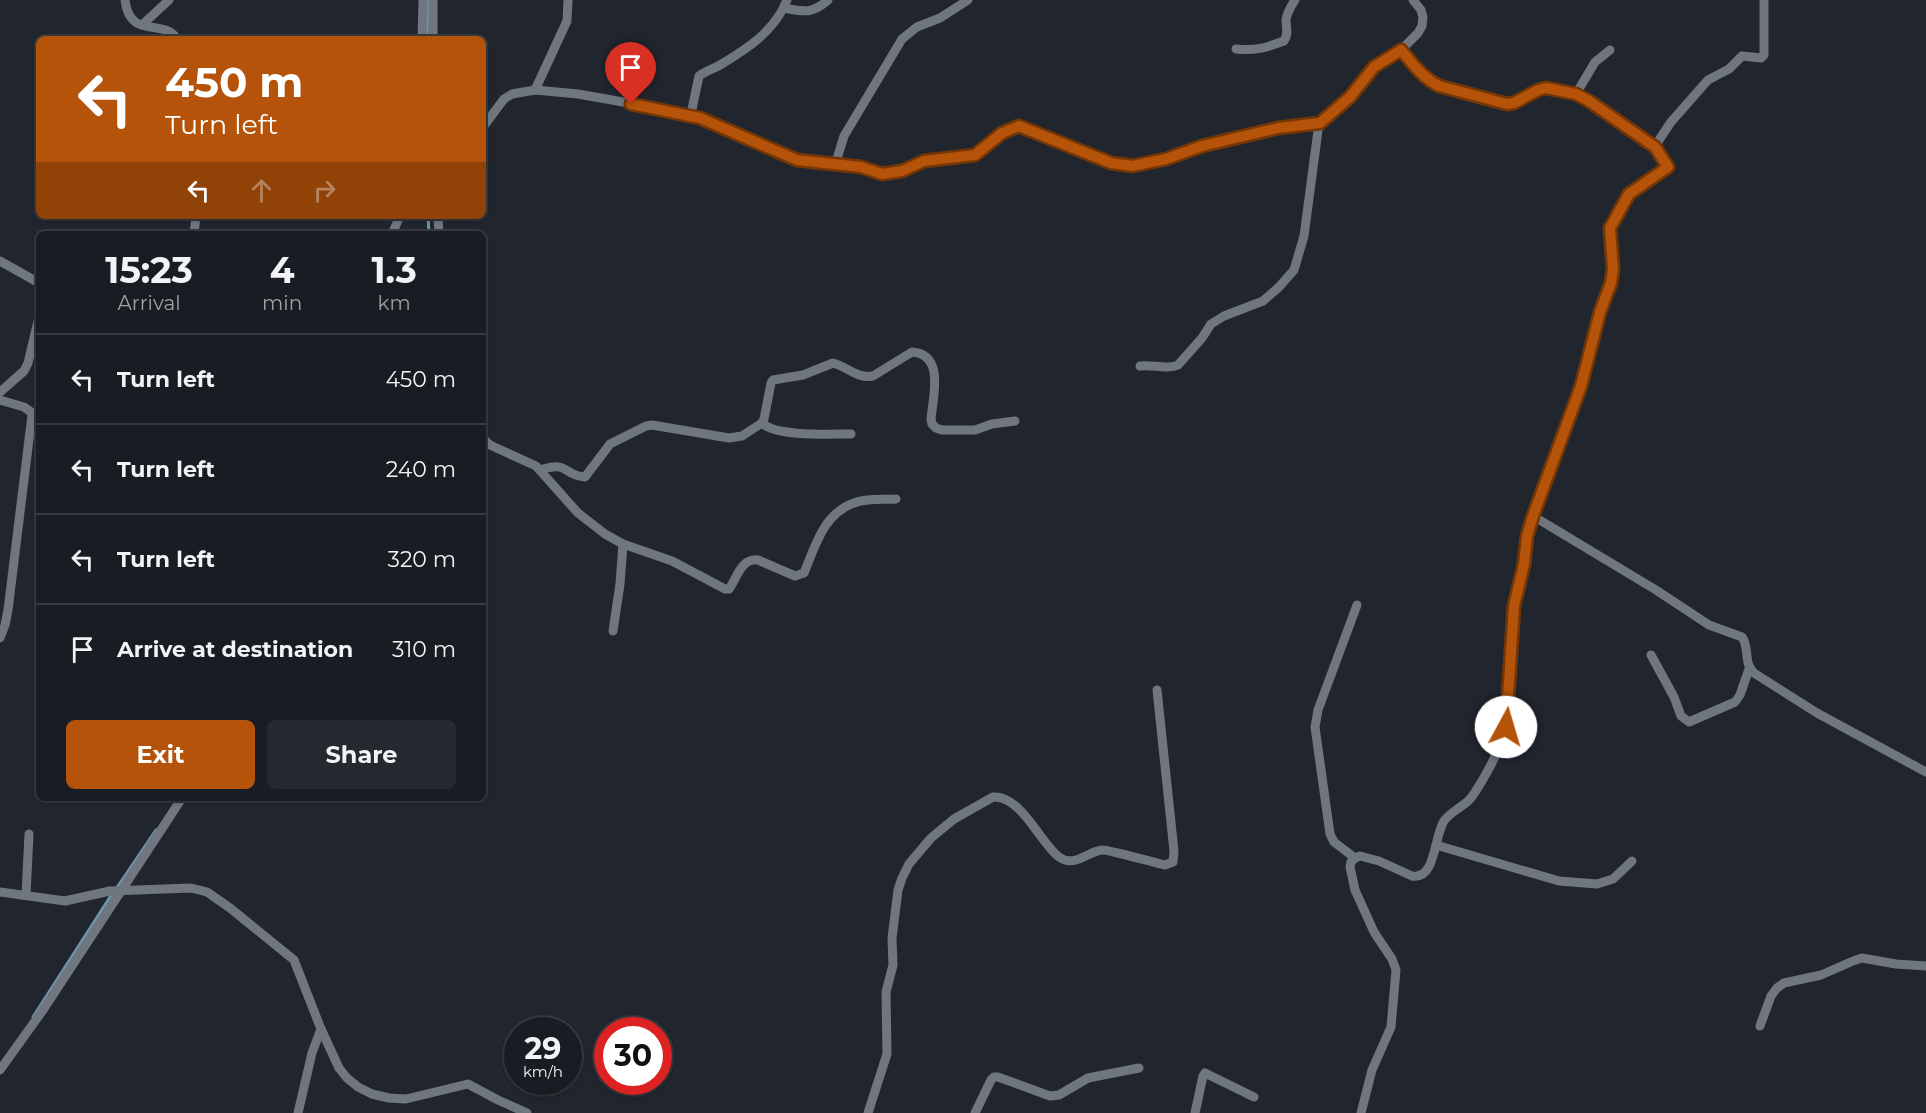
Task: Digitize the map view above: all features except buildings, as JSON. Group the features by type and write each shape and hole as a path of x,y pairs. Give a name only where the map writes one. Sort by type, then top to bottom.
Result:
{"street":[{"path":"125,0 129,17 142,25 171,33 174,36"},
{"path":"142,25 169,0"},
{"path":"422,36 423,0"},
{"path":"433,0 433,36"},
{"path":"535,90 567,21 568,0"},
{"path":"691,114 699,76 726,62 764,35 786,4 812,11 828,0"},
{"path":"835,165 844,136 902,39 917,27 946,14 968,0"},
{"path":"1236,49 1262,49 1284,41 1287,34 1286,18 1295,0"},
{"path":"1655,147 1671,122 1708,80 1729,69 1742,56 1761,58 1764,55 1764,0"},
{"path":"486,123 507,96 521,91 535,90 578,94 691,114 789,158 806,162 861,167 882,174 892,174 924,161 975,155 1002,133 1019,126 1111,163 1132,166 1278,128 1320,123 1350,97 1374,67 1401,50 1418,33 1424,17 1415,1"},
{"path":"1361,1113 1372,1070 1390,1027 1396,970 1392,959 1374,932 1355,890 1350,867 1355,858 1360,856 1374,859 1418,877 1427,871 1445,820 1473,796 1502,745 1508,712 1514,606 1524,564 1527,536 1581,386 1599,316 1613,276 1610,233 1612,223 1629,194 1668,167 1655,147 1576,94 1546,88 1514,103 1501,103 1431,82 1401,50"},
{"path":"1576,94 1595,62 1610,50"},
{"path":"1140,366 1173,367 1178,365 1211,324 1263,301 1294,270 1304,236 1320,123"},
{"path":"0,261 36,281"},
{"path":"0,392 24,371 36,330"},
{"path":"540,470 554,465 580,477 585,477 610,444 646,426 660,425 729,438 742,436 762,423 766,415 773,380 803,375 833,363 857,375 873,376 912,352 926,357 934,371 931,419 936,428 975,430 992,424 1015,421"},
{"path":"0,400 24,407 32,412 8,610 1,634"},
{"path":"762,423 769,428 798,434 851,434"},
{"path":"486,442 540,470 560,495 590,524 623,544 672,561 725,589 729,589 744,562 751,559 795,576 804,573 822,532 830,518 837,512 855,502 896,499"},
{"path":"1533,516 1656,590 1709,625 1742,637 1745,641 1749,669 1736,702 1689,722 1681,716 1674,697 1651,655"},
{"path":"613,632 623,544"},
{"path":"1355,858 1334,842 1330,834 1315,727 1318,710 1357,605"},
{"path":"1749,669 1817,713 1926,772"},
{"path":"868,1113 887,1054 886,992 893,965 892,938 898,890 909,864 931,838 954,819 993,797 999,796 1007,800 1030,822 1053,851 1067,862 1103,849 1165,865 1173,862 1174,851 1157,690"},
{"path":"0,1070 43,1010 116,891 180,801"},
{"path":"26,896 29,834"},
{"path":"1436,845 1559,881 1597,884 1613,879 1632,861"},
{"path":"0,892 65,901 116,891 191,888 207,892 294,960 339,1068 358,1087 372,1094 406,1099 468,1084 527,1113"},
{"path":"1760,1026 1771,996 1784,983 1821,975 1862,958 1926,966"},
{"path":"298,1113 312,1053 321,1029"},
{"path":"975,1113 993,1077 1050,1096 1059,1095 1088,1078 1139,1068"},
{"path":"1195,1113 1205,1073 1254,1097"}],"waterway":[{"path":"427,36 428,0"},
{"path":"428,219 429,231"},
{"path":"116,889 156,830"},
{"path":"33,1017 112,894"}],"route":[{"path":"631,104 691,114 789,158 806,162 861,167 882,174 902,171 924,161 975,155 1002,133 1019,126 1111,163 1132,166 1278,128 1320,123 1350,97 1374,67 1401,50 1431,82 1501,103 1514,103 1546,88 1576,94 1655,147 1668,167 1629,194 1610,228 1613,276 1600,312 1581,386 1527,536 1524,564 1514,606 1506,727"}]}
